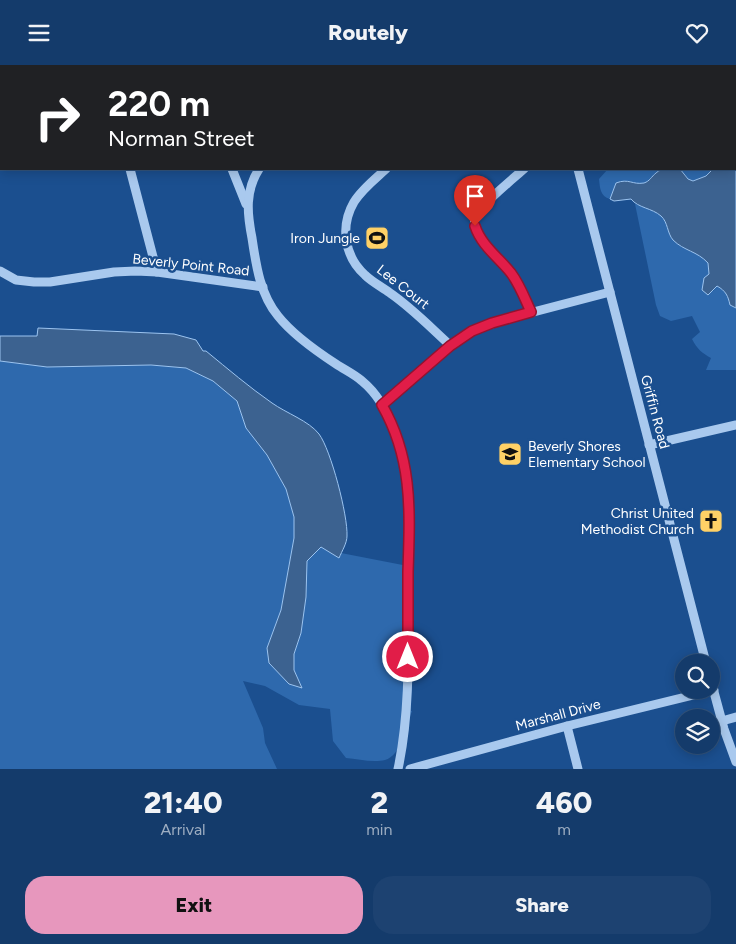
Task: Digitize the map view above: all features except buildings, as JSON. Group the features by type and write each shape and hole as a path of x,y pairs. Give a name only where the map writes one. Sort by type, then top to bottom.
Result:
{"street":[{"path":"130,170 157,272"},
{"path":"232,170 248,209"},
{"path":"258,170 249,187 248,209 257,268 273,308 286,325 308,344 363,382 382,405 401,449 408,485 410,512 405,728 398,769"},
{"name":"Lee Court","path":"385,170 353,203 346,224 345,234 349,252 364,275 396,297 450,346"},
{"path":"523,170 477,214 475,226 482,241 512,274 531,312"},
{"name":"Griffin Road","path":"578,170 704,654"},
{"name":"Beverly Point Road","path":"0,271 16,280 34,282 72,280 114,272 157,272 263,287"},
{"path":"382,405 450,346 472,331 531,312 610,292"},
{"path":"650,445 706,430 736,425"},
{"name":"Marshall Drive","path":"410,769 675,695"},
{"path":"716,699 736,761"},
{"path":"722,721 736,717"},
{"path":"567,726 578,769"}],"shaded area":[{"path":"607,170 661,170 644,183 624,181 616,183 610,199 602,194 599,179"},
{"path":"661,170 681,170 688,179 693,181 706,176 712,170 736,170 736,308 730,305 726,294 717,286 708,295 702,290 704,278 709,274 708,263 673,240 661,216 631,199 614,201 610,199 616,183 624,181 644,183"},
{"path":"681,170 712,170 706,176 693,181 688,179"},
{"path":"635,204 660,215 678,244 708,263 713,291 717,286 723,290 730,305 736,308 736,370 706,370 711,358 700,350 692,339 700,332 692,316 671,321 660,316 656,305"},
{"path":"38,328 174,334 196,340 203,351 206,351 263,397 297,417 315,429 319,434 329,454 338,484 345,514 347,536 339,558 321,547 307,561 306,597 301,633 294,654 294,670 302,688 289,684 269,663 267,648 281,610 294,538 294,517 286,489 267,455 246,428 237,401 213,381 186,368 151,365 47,367 0,361 0,336 37,336"},
{"path":"0,361 47,367 151,365 186,368 213,381 237,401 246,428 267,455 286,489 294,517 294,538 281,610 267,648 301,688 294,670 294,654 301,633 306,597 307,561 321,547 339,557 341,553 413,567 412,711 403,739 391,757 380,761 346,758 333,741 330,709 299,705 265,686 243,681 263,728 265,743 277,769 0,769"}],"place":[{"name":"Iron Jungle","path":"377,238"},
{"name":"Beverly Shores Elementary School","path":"510,454"},
{"name":"Christ United Methodist Church","path":"711,521"}],"route":[{"path":"408,657 410,512 408,485 405,464 397,435 382,405 450,346 472,331 531,312 512,274 482,241 475,226"}]}
